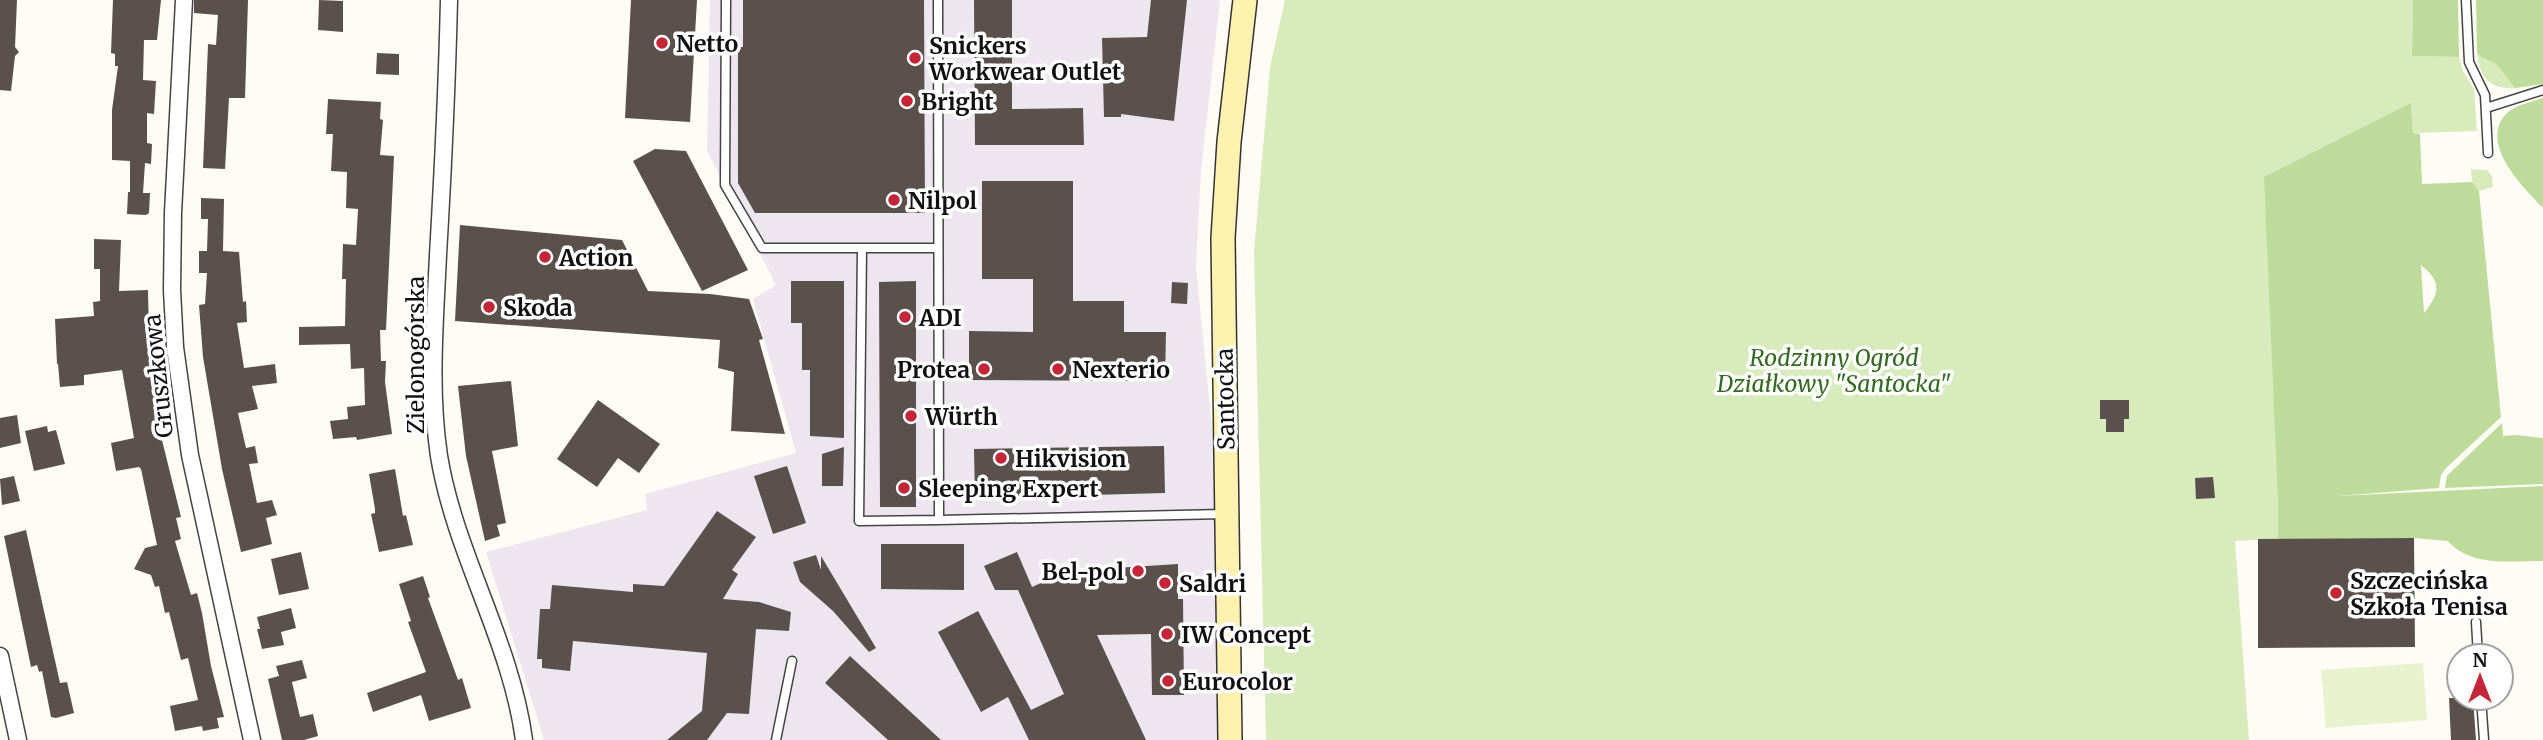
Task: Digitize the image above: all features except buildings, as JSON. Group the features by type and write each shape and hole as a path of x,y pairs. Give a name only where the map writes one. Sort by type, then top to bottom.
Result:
{"street":[{"name":"Gruszkowa","path":"184,0 173,213 172,290 175,347 190,455 252,740"},
{"name":"Zielonogórska","path":"449,0 433,350 435,417 449,505 505,661 524,740"},
{"name":"Santocka","path":"1230,740 1224,212 1228,142 1245,0"},
{"name":"Santocka","path":"1239,60 1259,0"},
{"path":"0,656 18,740"}],"lane":[{"path":"726,0 725,185 762,248 936,248"},
{"path":"938,0 936,248 939,520"},
{"path":"2466,0 2469,62 2481,86 2486,108 2488,153"},
{"path":"2486,108 2543,90"},
{"path":"862,248 859,522 1227,514"},
{"path":"2476,622 2477,642"},
{"path":"776,740 792,661"},
{"path":"2482,712 2484,740"}],"shaded area":[{"path":"710,0 1220,0 1201,171 1196,267 1219,500 1224,740 544,740 486,552 647,510 645,494 796,453 753,299 776,285 707,151"}],"green space":[{"name":"Rodzinny Ogród Działkowy \"Santocka\"","path":"1285,0 2413,0 2412,56 2459,57 2463,71 2474,89 2477,131 2413,133 2411,104 2278,499 2278,539 2235,541 2249,740 1266,740 1254,252 1270,67"},
{"path":"2413,0 2458,0 2459,57 2412,56"},
{"path":"2476,0 2543,0 2543,84 2515,88 2496,64 2477,52"},
{"path":"2477,52 2496,64 2515,88 2499,87 2487,80 2480,68"},
{"path":"2543,98 2543,208 2515,177 2500,151 2497,138 2499,125 2507,113"},
{"path":"2411,103 2413,133 2420,134 2422,184 2472,182 2479,191 2501,417 2446,468 2441,475 2439,488 2338,496 2543,486 2543,561 2505,562 2479,559 2457,549 2448,541 2414,538 2278,539 2264,177","holes":["2421,265 2435,282 2436,294 2424,313"]},
{"path":"2471,169 2487,170 2492,176 2493,187 2479,191 2476,189"},
{"path":"2502,423 2503,436 2543,438 2543,484 2445,488 2447,476"},
{"path":"2423,663 2427,720 2326,728 2321,670"}],"place":[{"name":"Netto","path":"662,43"},
{"name":"Snickers Workwear Outlet","path":"915,58"},
{"name":"Bright","path":"907,101"},
{"name":"Nilpol","path":"894,200"},
{"name":"Action","path":"545,257"},
{"name":"Skoda","path":"489,307"},
{"name":"ADI","path":"905,317"},
{"name":"Protea","path":"984,369"},
{"name":"Nexterio","path":"1058,369"},
{"name":"Würth","path":"911,416"},
{"name":"Hikvision","path":"1001,458"},
{"name":"Sleeping Expert","path":"904,488"},
{"name":"Bel-pol","path":"1138,571"},
{"name":"Saldri","path":"1165,583"},
{"name":"Szczecińska Szkoła Tenisa","path":"2336,593"},
{"name":"IW Concept","path":"1167,634"},
{"name":"Eurocolor","path":"1168,681"}]}
